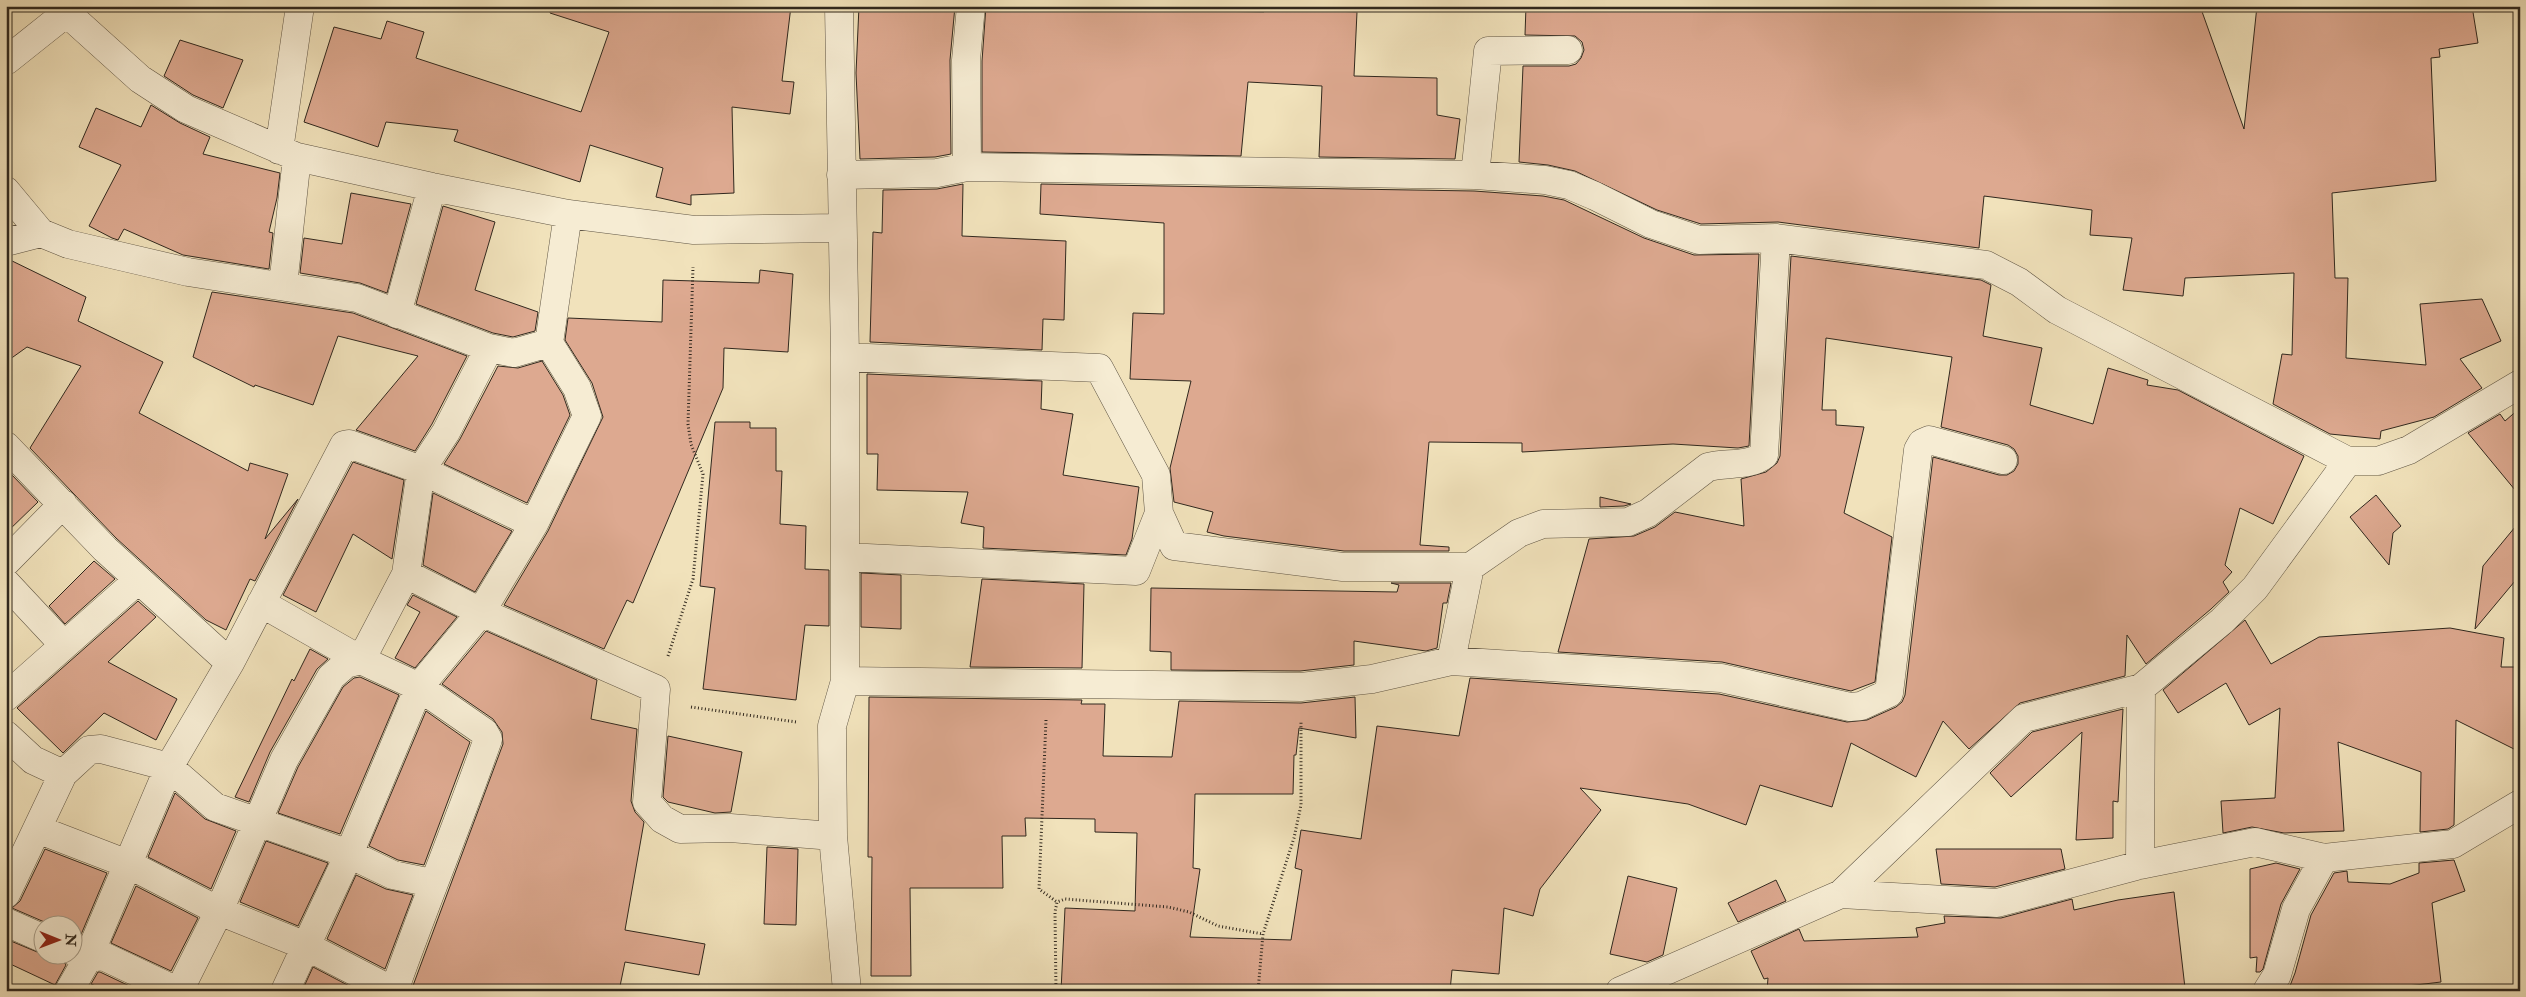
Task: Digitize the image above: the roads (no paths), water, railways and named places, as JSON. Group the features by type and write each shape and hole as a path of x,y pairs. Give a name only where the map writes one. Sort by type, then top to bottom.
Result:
{"street":[{"path":"283,286 288,154 300,6"},
{"path":"839,6 841,228 845,357 845,681 832,726 833,836 847,991"},
{"path":"967,167 966,60 972,6"},
{"path":"6,61 62,10 140,79 186,109 288,154 432,187 568,214 694,230 841,228"},
{"path":"1476,175 1488,51 1568,50"},
{"path":"841,176 936,173 967,167 1476,175 1546,180 1569,185 1650,224 1699,240 1776,238 1986,265 2019,282 2057,310 2348,461 2378,460 2409,450 2520,384"},
{"path":"397,314 432,187"},
{"path":"6,191 41,233 68,244 188,272 358,298 489,348 514,353 550,342"},
{"path":"285,991 349,854 419,687 481,612 534,524 587,416 577,388 550,342 568,214"},
{"path":"6,242 41,233"},
{"path":"845,357 1099,368 1156,475 1159,513 1174,546 1343,567 1470,568 1519,533 1531,528 1543,524 1628,522 1648,513 1708,467 1719,464 1756,462 1764,456 1776,238"},
{"path":"82,955 103,956 178,991 218,911 256,820 284,760 330,677 346,664 361,660 406,574 421,470 446,432 489,348"},
{"path":"845,681 1301,687 1372,679 1451,661 1721,678 1850,707 1862,706 1889,693 1918,450 1922,443 1929,440 2003,460"},
{"path":"82,951 128,864 169,767 230,663 344,446 349,444 421,470 534,524"},
{"path":"6,446 138,580 230,663"},
{"path":"1620,991 1841,894 2024,718 2142,688 2222,622 2255,588 2348,461"},
{"path":"6,562 63,504"},
{"path":"846,556 1136,571 1159,513"},
{"path":"1451,661 1470,568"},
{"path":"406,574 655,696 647,802 662,819 680,829 730,828 833,836"},
{"path":"6,697 63,644 138,580"},
{"path":"6,583 63,644"},
{"path":"37,829 128,864 218,911 306,946 394,991 432,883 465,804 488,739 484,732 419,687 361,660 261,604"},
{"path":"2140,865 2142,688"},
{"path":"6,735 33,760 62,774"},
{"path":"6,894 62,774 89,750 101,749 169,767 215,807 349,854 393,875 432,883"},
{"path":"1841,894 1997,903 2140,865 2255,842 2324,858 2453,844 2520,804"},
{"path":"2267,991 2277,974 2296,909 2324,858"},
{"path":"6,922 32,934"},
{"path":"69,991 77,964"}]}
